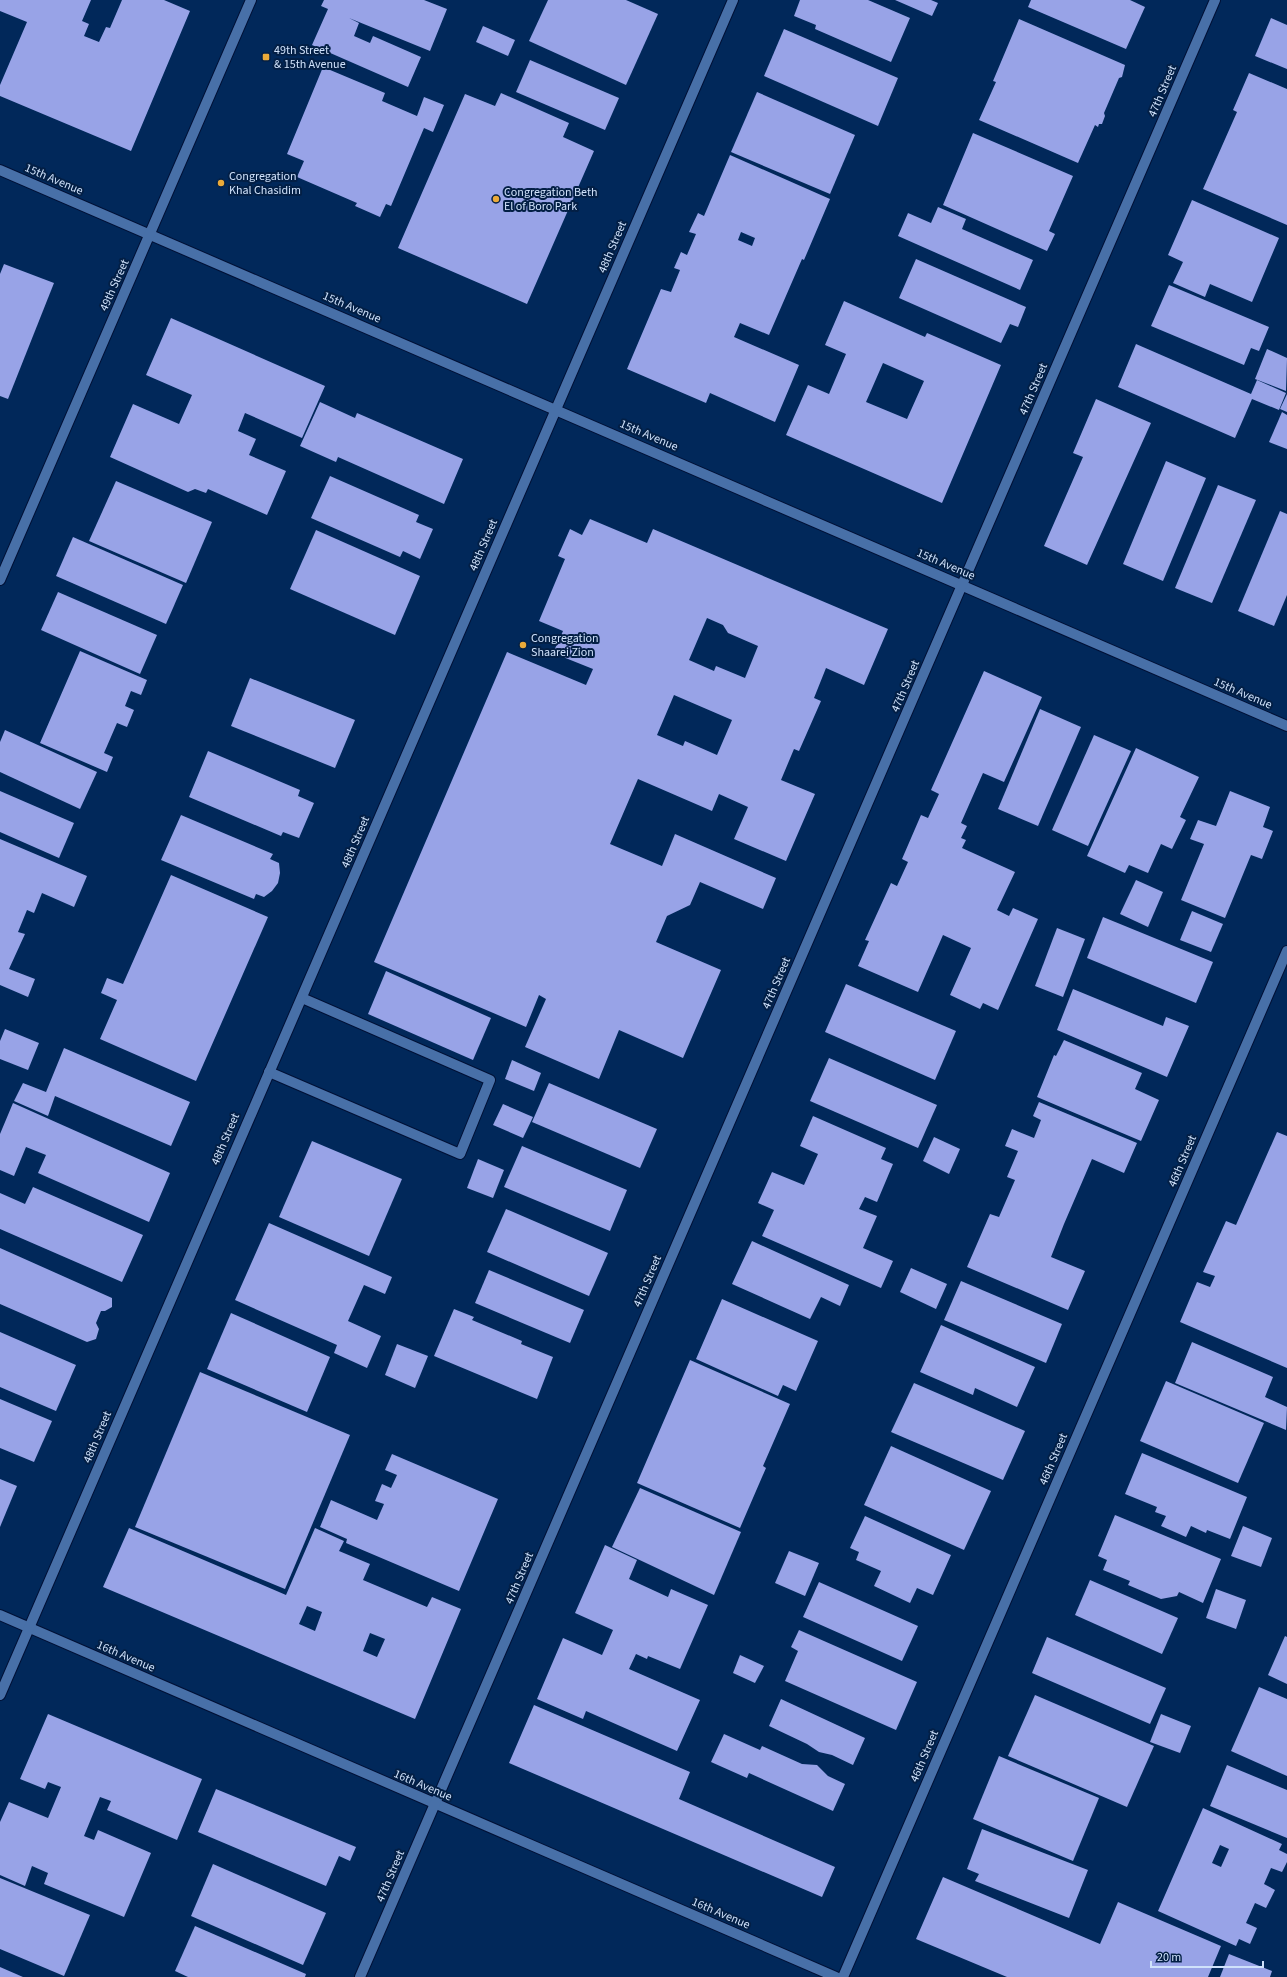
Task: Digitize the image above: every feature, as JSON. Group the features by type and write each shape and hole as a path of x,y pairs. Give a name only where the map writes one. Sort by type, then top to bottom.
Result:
{"street":[{"name":"49th Street","path":"0,580 251,0"},
{"name":"48th Street","path":"0,1695 733,0"},
{"name":"47th Street","path":"360,1977 1215,0"},
{"name":"15th Avenue","path":"0,170 1287,726"},
{"name":"46th Street","path":"843,1977 1287,950"},
{"path":"269,1072 460,1154 490,1080 302,998"},
{"name":"16th Avenue","path":"0,1615 836,1977"}],"building":[{"path":"0,0 91,0 82,21 89,24 84,36 99,42 106,27 110,28 122,0 164,0 190,11 131,151 0,96 0,85 27,22 0,11"},
{"path":"324,0 424,0 447,9 430,51 349,18 359,23 354,36 370,43 373,36 421,57 408,87 312,45 328,9 321,6"},
{"path":"548,0 626,0 658,14 626,85 529,41"},
{"path":"800,0 868,0 910,18 891,62 815,29 816,25 794,16"},
{"path":"895,0 931,0 938,3 932,16"},
{"path":"1031,0 1130,0 1145,7 1126,49 1028,7"},
{"path":"1271,18 1287,25 1287,69 1255,56"},
{"path":"1019,19 1125,65 1122,77 1119,78 1104,113 1105,116 1102,124 1099,124 1098,127 1095,125 1078,163 979,120 996,82 993,81"},
{"path":"483,26 515,40 508,56 476,42"},
{"path":"784,29 898,78 878,126 764,76"},
{"path":"530,60 619,98 605,130 516,92"},
{"path":"323,67 385,93 382,101 417,116 424,97 444,105 433,132 424,128 391,206 386,204 380,217 355,206 357,203 297,177 304,161 287,154"},
{"path":"1249,73 1287,89 1287,225 1203,189 1237,112 1233,110"},
{"path":"757,92 855,135 830,194 731,152"},
{"name":"Congregation Beth El of Boro Park","path":"501,93 569,123 563,137 594,151 527,304 398,248 465,94 495,106"},
{"path":"973,133 1073,176 1049,231 1055,234 1047,251 943,205"},
{"path":"730,155 830,199 804,260 802,259 769,335 740,323 734,337 799,365 775,422 710,393 706,403 627,369 661,289 671,292 680,270 674,268 681,252 687,255 696,234 689,232 698,213 704,216","holes":["741,232 755,238 752,246 738,240"]},
{"path":"1192,200 1279,238 1252,302 1210,284 1205,297 1173,283 1183,262 1168,255"},
{"path":"938,207 966,219 962,229 1033,260 1020,290 898,236 908,213 931,223"},
{"path":"916,259 1026,307 1018,327 1010,324 1001,343 899,298"},
{"path":"4,264 54,283 8,399 0,396 0,274"},
{"path":"1169,285 1269,327 1259,351 1251,348 1244,365 1151,326"},
{"path":"844,301 925,337 927,333 1001,365 942,503 786,435 808,385 829,394 846,354 825,345","holes":["883,363 924,381 907,419 866,402"]},
{"path":"171,318 325,386 302,438 245,413 238,431 256,439 249,455 286,471 267,515 208,489 206,493 195,489 188,492 110,457 133,404 179,424 192,395 146,375"},
{"path":"1136,344 1251,394 1257,380 1286,393 1279,410 1252,399 1235,438 1118,387"},
{"path":"1267,349 1287,358 1286,391 1255,379"},
{"path":"1287,394 1287,412 1280,409"},
{"path":"1096,399 1151,423 1087,565 1044,546 1083,457 1073,453"},
{"path":"320,402 355,418 357,413 463,459 444,504 338,457 336,462 300,446"},
{"path":"1282,412 1287,415 1287,449 1269,442"},
{"path":"1166,461 1206,478 1163,581 1123,564"},
{"path":"330,476 419,515 416,522 433,529 420,559 403,551 400,557 311,518"},
{"path":"116,481 212,522 186,583 89,541"},
{"path":"1218,485 1256,500 1212,603 1175,588"},
{"path":"1280,511 1287,514 1287,595 1274,626 1238,611"},
{"path":"590,519 647,543 653,529 888,629 864,685 826,668 814,698 821,701 799,751 794,749 781,780 815,794 786,861 734,839 748,807 719,794 712,811 638,779 610,844 662,866 675,834 776,878 763,909 700,882 690,905 667,916 656,942 721,970 683,1058 619,1030 599,1079 525,1047 546,999 539,995 526,1027 374,962 507,652 586,685 593,669 553,653 563,631 539,621 565,559 558,556 570,529 582,535","holes":["707,618 723,625 728,633 758,646 745,678 716,666 714,671 689,660","674,695 732,720 717,755 685,741 683,746 657,735"]},
{"path":"316,530 420,576 395,635 290,589"},
{"path":"73,537 183,585 166,624 56,576"},
{"path":"58,592 157,635 140,674 41,630"},
{"path":"80,651 147,680 141,695 131,691 125,706 134,710 127,727 117,723 104,753 113,757 107,772 40,743"},
{"path":"984,671 1042,697 1004,782 983,773 961,823 967,826 961,838 966,840 962,848 1015,872 997,910 1009,916 1013,908 1038,919 998,1010 983,1003 980,1009 950,995 971,948 943,935 918,992 858,966 869,941 865,940 891,883 897,886 908,862 902,859 921,815 928,818 939,794 931,790"},
{"path":"250,678 355,720 335,768 231,726"},
{"path":"1040,709 1081,727 1038,826 998,809"},
{"path":"5,730 97,772 80,809 0,772 0,742"},
{"path":"1094,735 1131,751 1088,846 1052,830"},
{"path":"1136,748 1199,777 1180,817 1186,820 1172,849 1161,844 1148,873 1129,865 1125,873 1087,856"},
{"path":"208,751 300,790 298,796 314,803 299,838 283,832 281,836 189,797"},
{"path":"0,791 74,823 59,858 0,832"},
{"path":"1230,791 1270,807 1263,827 1273,831 1262,859 1251,855 1225,918 1181,900 1204,844 1190,839 1198,820 1216,826"},
{"path":"181,815 273,854 270,859 279,863 280,873 278,883 272,891 264,897 256,894 254,899 161,860"},
{"path":"0,839 87,876 74,907 42,893 34,913 27,910 18,932 25,934 9,969 35,979 28,997 0,985"},
{"path":"171,875 268,917 196,1081 100,1039 117,1000 101,993 107,978 123,984"},
{"path":"1136,880 1163,892 1148,927 1120,914"},
{"path":"1192,911 1223,924 1211,952 1180,940"},
{"path":"1103,917 1213,962 1196,1003 1087,958"},
{"path":"1057,928 1085,939 1063,997 1035,986"},
{"path":"386,971 491,1018 473,1060 368,1014"},
{"path":"846,984 956,1031 935,1080 825,1032"},
{"path":"1073,989 1163,1026 1166,1017 1189,1026 1167,1077 1057,1030"},
{"path":"5,1029 39,1043 28,1070 0,1059 0,1041"},
{"path":"1064,1040 1142,1073 1135,1089 1159,1100 1141,1141 1037,1097 1054,1055 1056,1056"},
{"path":"64,1048 190,1102 171,1146 55,1096 48,1116 14,1101 23,1083 46,1092"},
{"path":"829,1058 937,1105 918,1148 810,1101"},
{"path":"512,1060 541,1073 534,1091 505,1079"},
{"path":"549,1083 657,1129 640,1168 532,1122"},
{"path":"1039,1102 1137,1143 1124,1173 1092,1159 1064,1224 1051,1257 1085,1271 1068,1310 967,1267 990,1214 999,1217 1015,1180 1007,1177 1018,1151 1005,1146 1012,1129 1034,1138 1041,1120 1033,1116"},
{"path":"13,1103 170,1173 149,1222 38,1173 46,1155 26,1147 14,1176 0,1170 0,1134"},
{"path":"503,1104 533,1117 523,1138 493,1125"},
{"path":"813,1116 886,1148 881,1159 893,1164 877,1202 865,1197 859,1209 877,1216 863,1248 893,1261 881,1288 762,1236 774,1210 758,1203 772,1172 804,1185 818,1154 800,1146"},
{"path":"1277,1132 1287,1136 1287,1368 1180,1322 1197,1282 1210,1287 1215,1276 1203,1272 1226,1221 1236,1225"},
{"path":"934,1137 960,1149 949,1174 923,1161"},
{"path":"312,1141 402,1179 369,1256 279,1217"},
{"path":"522,1146 627,1190 610,1231 504,1187"},
{"path":"478,1159 504,1170 493,1198 467,1188"},
{"path":"33,1187 143,1235 122,1282 0,1229 0,1193 25,1204"},
{"path":"506,1209 608,1253 589,1296 487,1252"},
{"path":"269,1223 392,1277 385,1294 364,1285 348,1321 381,1336 367,1368 334,1353 337,1345 235,1300"},
{"path":"752,1241 849,1285 840,1306 821,1297 810,1319 732,1284"},
{"path":"0,1248 112,1298 112,1307 105,1311 101,1311 96,1323 99,1329 96,1339 87,1342 0,1304"},
{"path":"911,1268 947,1284 936,1309 900,1292"},
{"path":"489,1270 584,1310 570,1343 475,1303"},
{"path":"961,1281 1062,1324 1046,1363 944,1320"},
{"path":"722,1299 818,1341 796,1391 783,1385 778,1396 696,1359"},
{"path":"454,1309 474,1317 472,1320 522,1341 521,1344 553,1357 537,1399 434,1356"},
{"path":"231,1313 330,1357 307,1412 207,1369"},
{"path":"941,1325 1035,1367 1017,1407 975,1388 973,1395 920,1372"},
{"path":"0,1332 76,1365 56,1411 0,1387"},
{"path":"1192,1342 1273,1377 1265,1397 1287,1407 1286,1430 1175,1383"},
{"path":"397,1344 428,1356 415,1388 385,1375"},
{"path":"690,1360 790,1404 763,1466 766,1468 740,1528 637,1483"},
{"path":"200,1372 350,1435 285,1589 135,1527"},
{"path":"1166,1381 1264,1423 1238,1483 1140,1441"},
{"path":"914,1383 1025,1431 1003,1480 891,1432"},
{"path":"0,1399 52,1421 34,1462 0,1448"},
{"path":"891,1446 991,1491 964,1550 864,1505"},
{"path":"1142,1453 1247,1497 1230,1539 1207,1530 1206,1533 1191,1526 1186,1537 1161,1526 1166,1516 1155,1512 1157,1507 1125,1494"},
{"path":"392,1454 498,1499 459,1591 346,1543 347,1539 320,1527 331,1500 377,1520 384,1504 375,1501 382,1484 391,1488 397,1475 385,1470"},
{"path":"0,1479 17,1486 0,1527"},
{"path":"640,1488 741,1532 714,1595 612,1547"},
{"path":"1115,1515 1221,1559 1203,1603 1179,1592 1177,1596 1161,1599 1128,1585 1130,1581 1103,1570 1107,1560 1098,1556"},
{"path":"865,1516 951,1555 933,1595 917,1588 910,1603 874,1586 881,1571 856,1560 859,1552 850,1548"},
{"path":"1243,1526 1272,1538 1261,1567 1231,1556"},
{"path":"129,1528 286,1595 315,1528 344,1541 339,1551 370,1564 363,1580 427,1607 432,1597 461,1609 415,1719 103,1587","holes":["307,1606 322,1612 315,1631 299,1624","370,1633 385,1639 377,1657 363,1651"]},
{"path":"605,1545 637,1560 629,1579 668,1597 671,1589 708,1605 680,1669 648,1656 647,1659 636,1654 629,1669 700,1700 677,1751 586,1711 583,1719 537,1699 563,1638 602,1655 613,1630 575,1613"},
{"path":"789,1551 819,1563 805,1596 775,1583"},
{"path":"1090,1580 1178,1618 1162,1654 1075,1615"},
{"path":"819,1582 918,1626 902,1661 803,1617"},
{"path":"1216,1589 1246,1600 1236,1629 1206,1618"},
{"path":"799,1630 917,1682 896,1730 785,1681 798,1651 791,1647"},
{"path":"1285,1636 1287,1637 1287,1684 1268,1675"},
{"path":"1047,1637 1166,1688 1150,1724 1032,1673"},
{"path":"740,1655 764,1666 755,1683 733,1673"},
{"path":"1259,1687 1287,1699 1287,1776 1231,1751"},
{"path":"1035,1695 1154,1746 1127,1807 1008,1756"},
{"path":"781,1699 865,1738 853,1765 832,1755 819,1752 807,1744 769,1726"},
{"path":"534,1705 690,1772 679,1799 835,1867 822,1897 509,1763"},
{"path":"48,1714 202,1779 177,1840 107,1810 111,1801 100,1797 84,1836 94,1840 98,1830 151,1853 124,1917 44,1884 48,1873 32,1866 25,1886 0,1875 0,1822 9,1802 48,1818 61,1787 48,1782 45,1789 20,1779"},
{"path":"1161,1714 1191,1726 1180,1753 1150,1742"},
{"path":"724,1734 760,1750 762,1746 802,1764 817,1765 828,1776 845,1784 833,1811 749,1773 747,1778 711,1762"},
{"path":"999,1756 1099,1798 1073,1861 973,1819"},
{"path":"1227,1765 1287,1790 1287,1838 1210,1806"},
{"path":"216,1789 356,1847 350,1861 339,1856 326,1886 198,1832"},
{"path":"1203,1808 1282,1844 1279,1850 1287,1854 1287,1862 1282,1872 1271,1868 1264,1884 1275,1890 1266,1908 1255,1903 1246,1923 1257,1928 1250,1944 1239,1939 1236,1946 1158,1911","holes":["1220,1845 1229,1849 1221,1867 1212,1863"]},
{"path":"982,1829 1088,1870 1069,1918 975,1881 979,1874 967,1869"},
{"path":"213,1864 326,1913 303,1965 191,1916"},
{"path":"943,1877 1100,1944 1118,1902 1221,1946 1208,1977 1007,1977 916,1939"},
{"path":"0,1878 90,1915 64,1976 0,1949"},
{"path":"195,1926 306,1974 305,1977 188,1977 175,1971"},
{"path":"1229,1954 1272,1971 1270,1977 1220,1977"},
{"path":"0,1967 23,1977 0,1977"}],"place":[{"name":"49th Street & 15th Avenue","path":"266,57"},
{"name":"Congregation Khal Chasidim","path":"221,183"},
{"name":"Congregation Beth El of Boro Park","path":"496,199"},
{"name":"Congregation Shaarei Zion","path":"523,645"}]}
